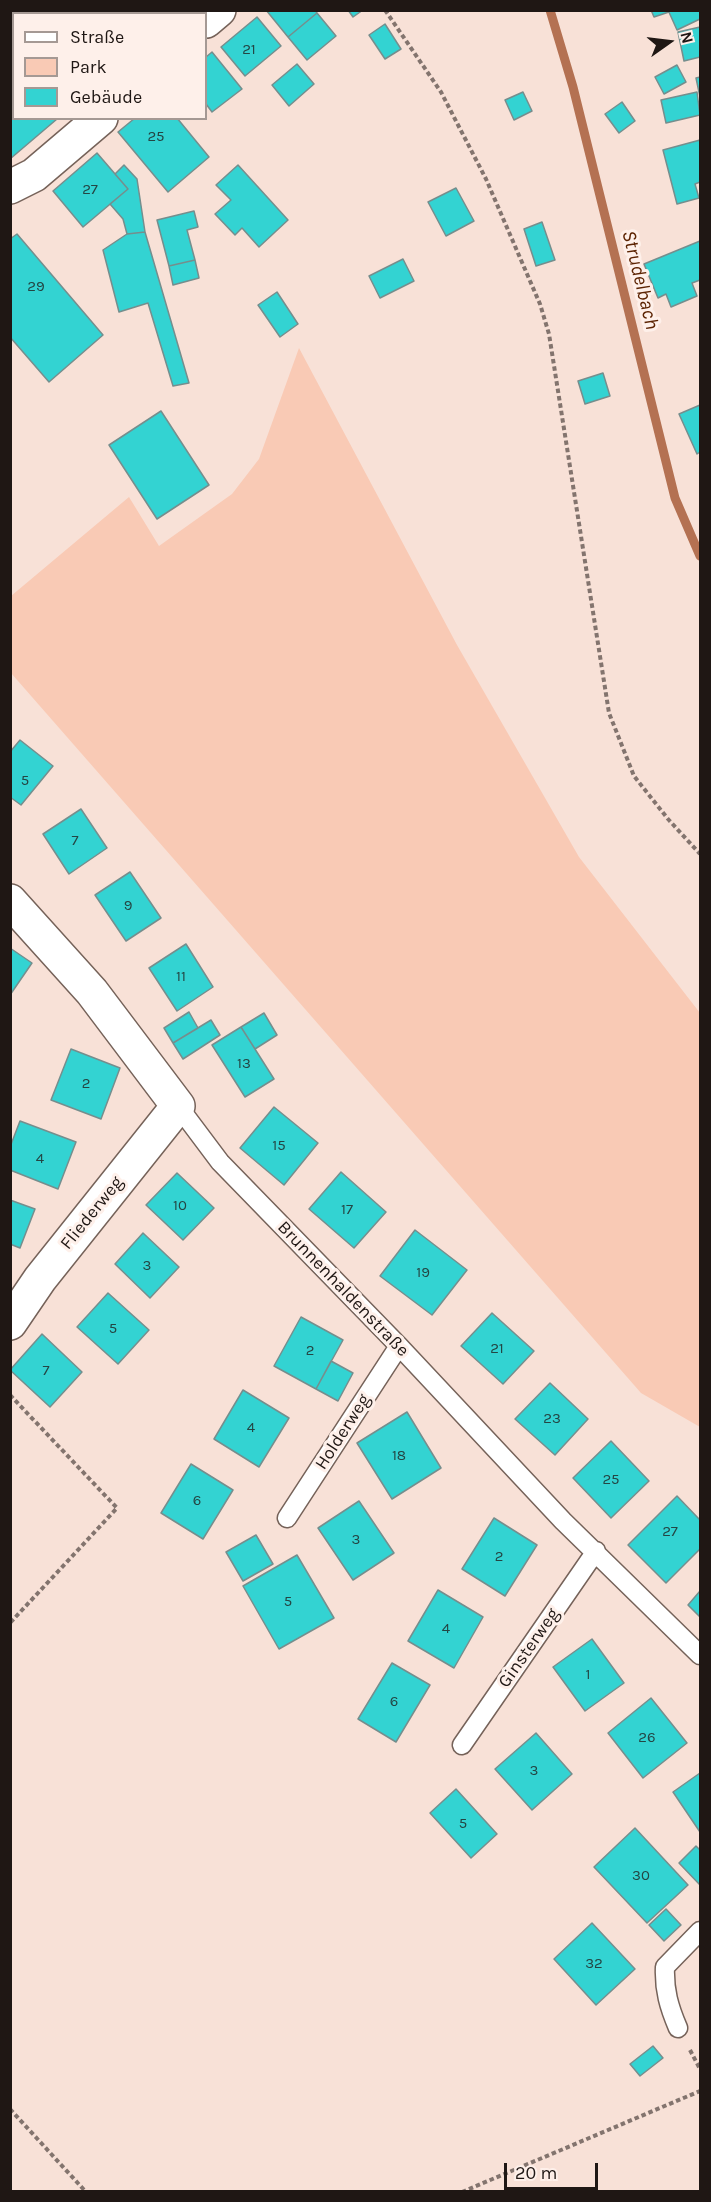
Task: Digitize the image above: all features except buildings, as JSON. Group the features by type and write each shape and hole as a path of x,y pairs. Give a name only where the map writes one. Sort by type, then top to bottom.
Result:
{"street":[{"path":"207,20 219,10"},
{"path":"10,187 34,175 87,123"},
{"name":"Brunnenhaldenstraße","path":"10,901 92,992 178,1106"},
{"name":"Fliederweg","path":"10,1323 40,1279 178,1106"}],"lane":[{"name":"Brunnenhaldenstraße","path":"178,1106 220,1162 399,1346 563,1521 700,1655"},
{"name":"Holderweg","path":"287,1518 399,1346"},
{"name":"Ginsterweg","path":"462,1745 596,1551"},
{"path":"678,2028 668,2006 664,1983 665,1966 700,1931"}],"path":[{"path":"385,10 446,102 486,179 540,304 549,334 609,712 634,776 668,819 700,854"},
{"path":"10,1395 117,1508 10,1623"},
{"path":"462,2192 700,2091"},
{"path":"10,2109 86,2192"}],"green space":[{"path":"299,348 457,645 579,857 700,1013 700,1427 641,1393 11,673 11,596 129,497 159,546 232,494 259,459"}],"waterway":[{"name":"Strudelbach","path":"550,10 573,87 675,498 700,556"}]}
